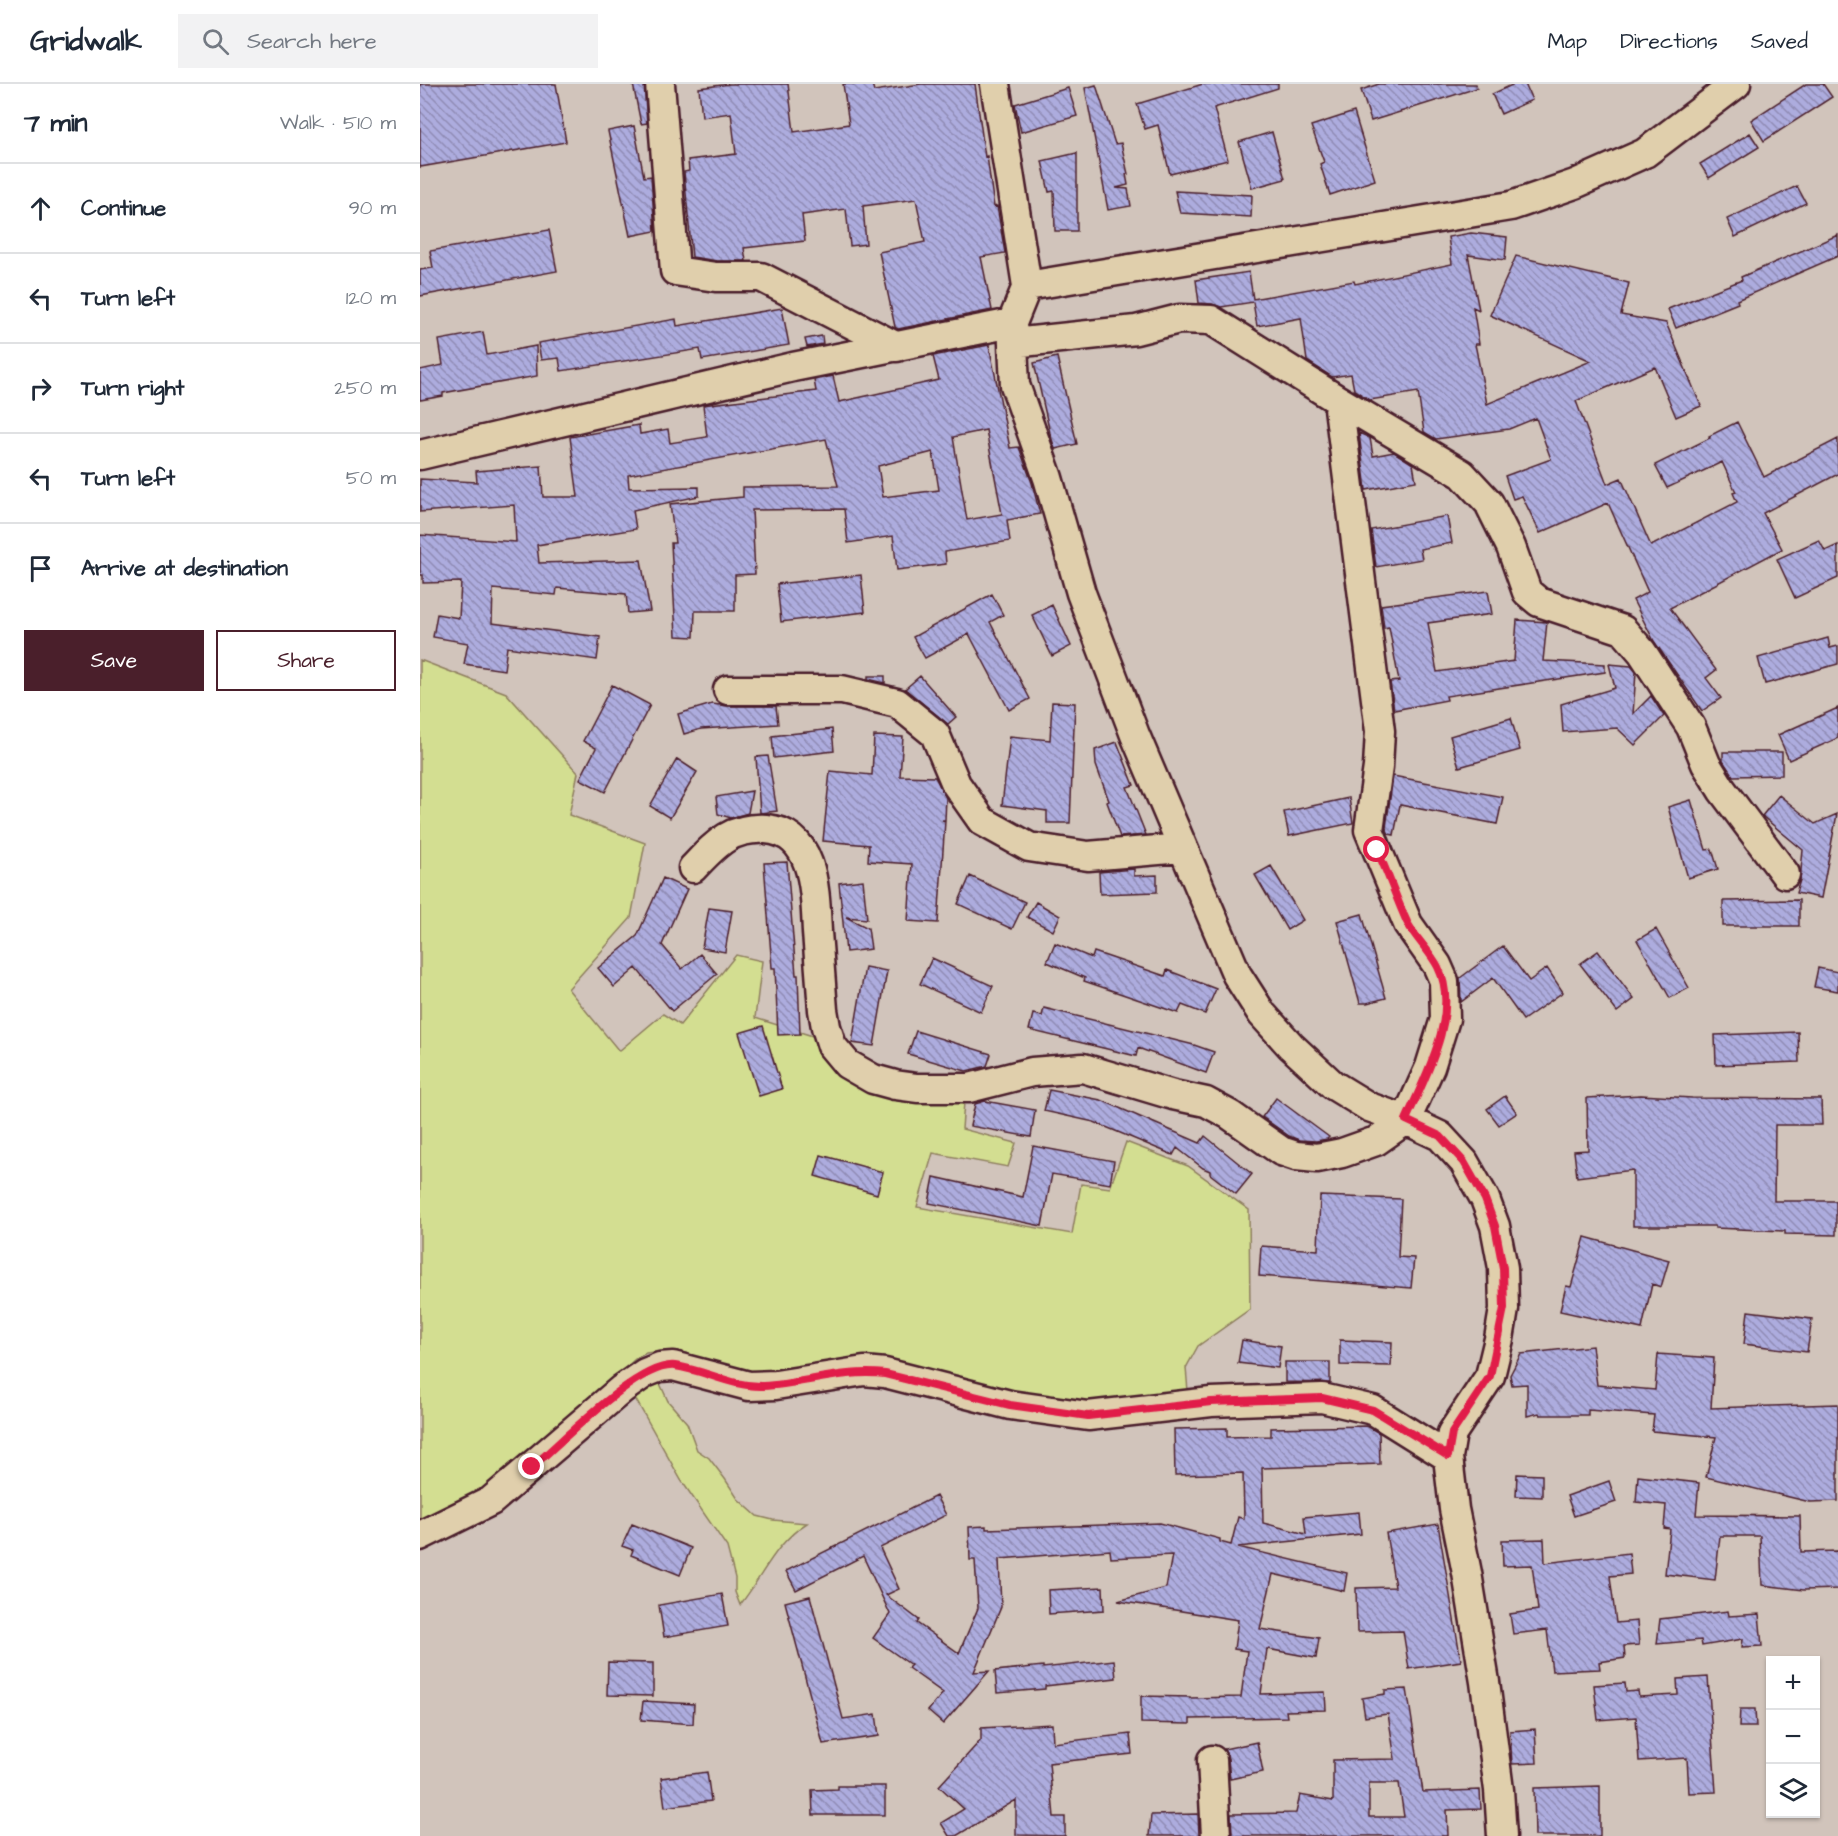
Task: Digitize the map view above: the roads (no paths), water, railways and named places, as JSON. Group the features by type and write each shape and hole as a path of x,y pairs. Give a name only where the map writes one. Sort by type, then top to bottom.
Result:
{"street":[{"path":"660,84 675,272 716,276 761,276 897,347"},
{"path":"995,84 1027,286 1012,333 1015,385 1048,478 1081,593 1135,735 1237,975 1262,1014 1290,1046 1333,1085 1370,1107 1440,1136 1464,1162 1485,1199 1495,1226 1503,1268 1504,1308 1490,1376 1452,1433 1448,1456 1454,1509 1485,1683 1499,1790 1502,1836"},
{"path":"1027,286 1511,206 1575,184 1645,153 1736,84"},
{"path":"420,455 793,367 897,347 1012,333 1136,330 1179,319 1211,320 1462,474 1489,503 1511,546 1527,592 1539,602 1623,630 1642,652 1691,727 1706,764 1722,790 1785,874"},
{"path":"693,868 717,844 736,832 748,829 777,830 793,838 803,853 814,879 823,1010 829,1037 832,1046 847,1064 873,1079 917,1088 969,1088 1032,1072 1083,1068 1173,1095 1206,1102 1230,1115 1281,1151 1296,1156 1317,1158 1342,1153 1376,1141 1406,1120 1430,1067 1445,1019 1444,981 1437,965 1408,924 1369,830 1378,767 1380,731 1338,400"},
{"path":"728,690 843,690 897,703 935,734 956,784 982,821 1029,847 1088,856 1182,848"},
{"path":"420,1536 491,1501 622,1389 645,1373 660,1367 673,1366 749,1386 776,1385 864,1371 875,1372 1010,1405 1088,1416 1211,1402 1322,1398 1373,1410 1448,1456"},
{"path":"1212,1760 1216,1836"}]}
